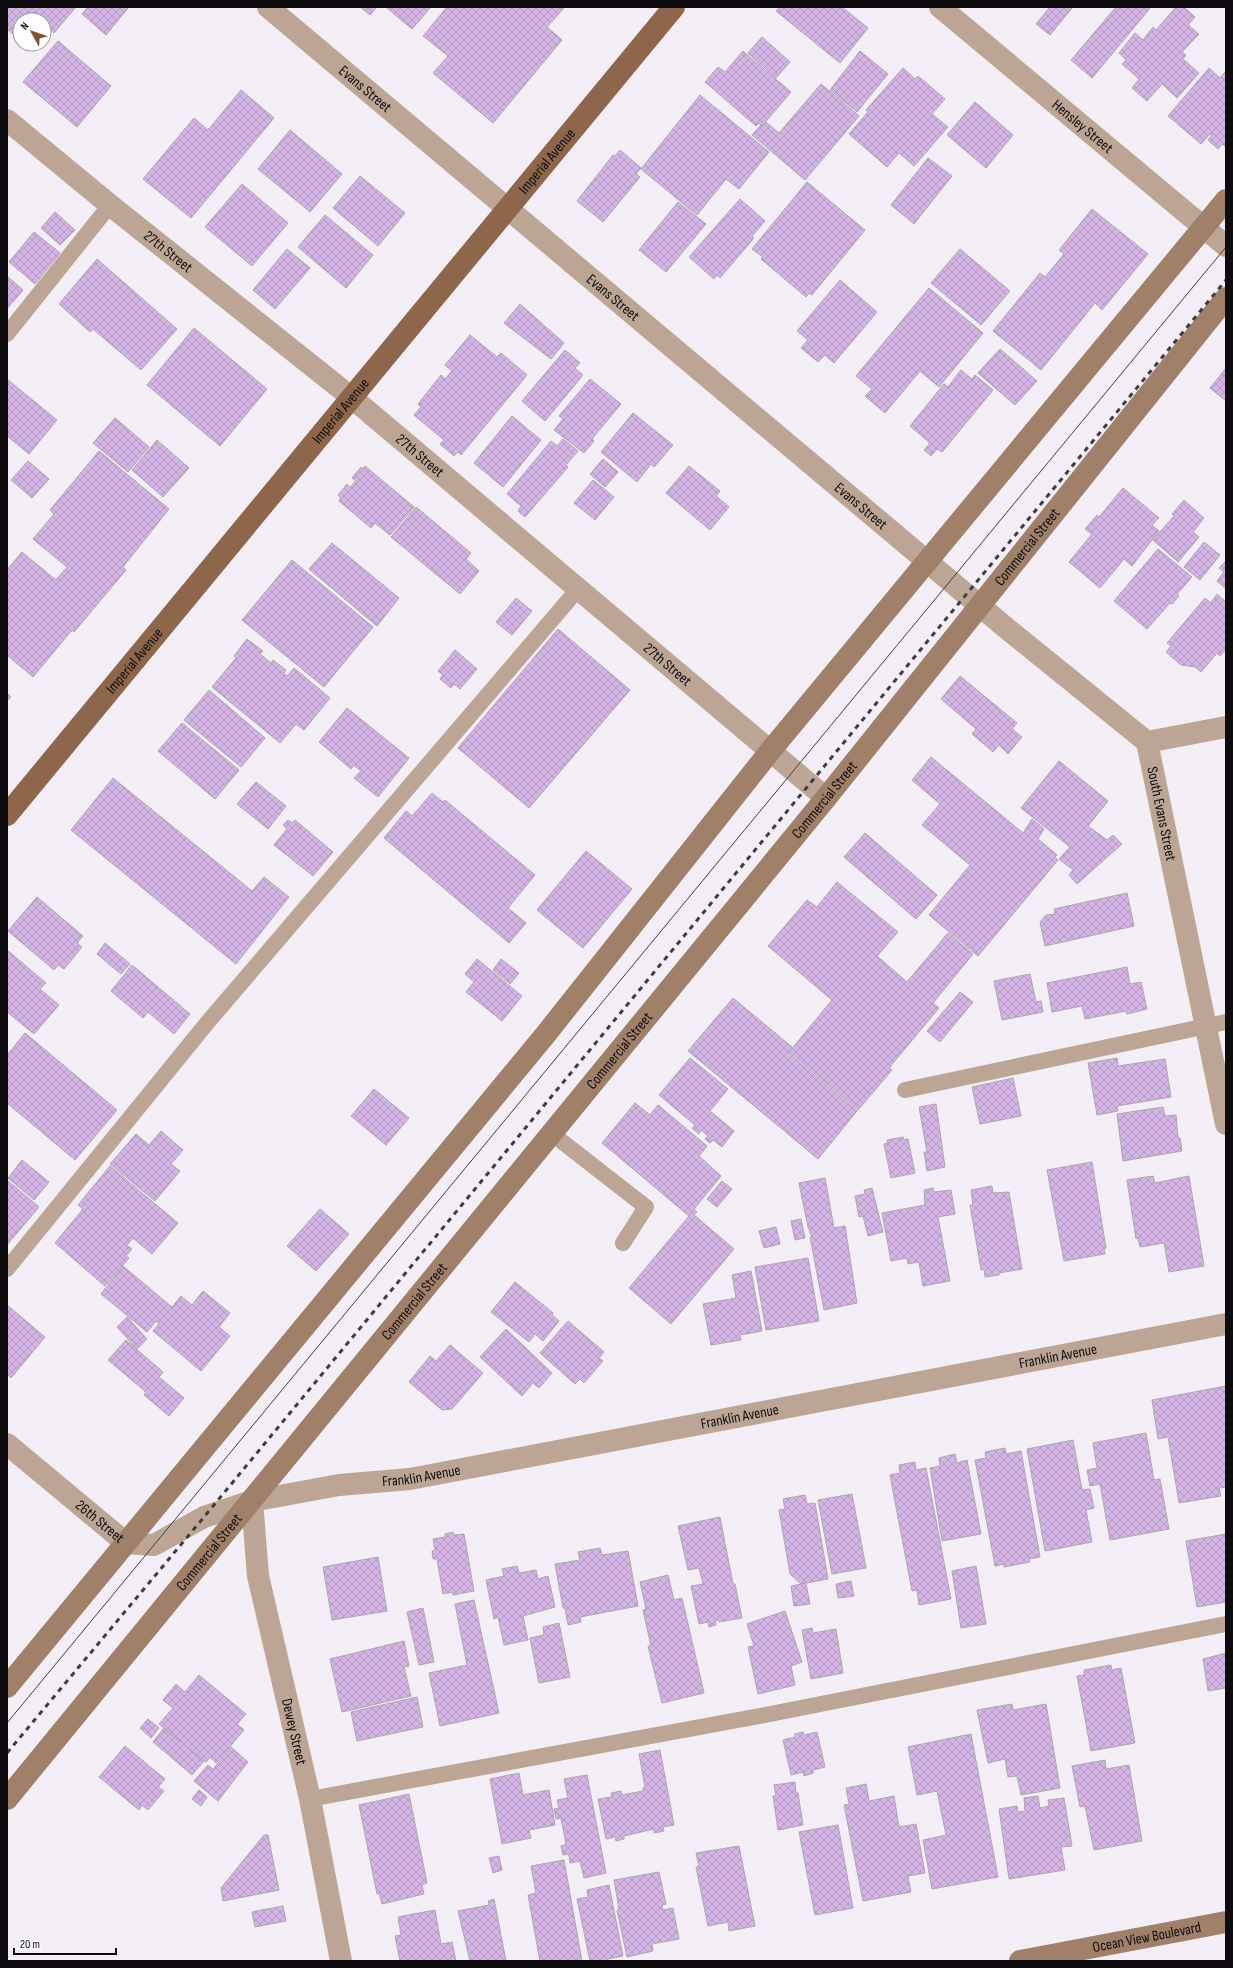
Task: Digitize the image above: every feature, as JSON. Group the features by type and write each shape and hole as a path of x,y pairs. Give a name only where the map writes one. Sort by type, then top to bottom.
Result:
{"main road":[{"name":"Imperial Avenue","path":"7,815 674,7"},
{"path":"7,1687 546,1034 771,750 1226,200"},
{"name":"Commercial Street","path":"7,1799 826,798 1226,298"},
{"name":"Ocean View Boulevard","path":"1020,1961 1226,1922"}],"street":[{"name":"Evans Street","path":"268,7 980,604"},
{"name":"Hensley Street","path":"940,7 1226,246"},
{"name":"27th Street","path":"7,120 110,205 351,397 826,798"},
{"path":"980,604 1147,742 1226,727"},
{"name":"South Evans Street","path":"1147,742 1216,1024 1226,1124"},
{"name":"Franklin Avenue","path":"252,1501 339,1485 410,1479 1226,1324"},
{"name":"26th Street","path":"7,1444 126,1543 154,1545 204,1517 252,1501"},
{"name":"Dewey Street","path":"252,1501 258,1576 310,1799 341,1961"}],"lane":[{"path":"7,334 110,205"},
{"path":"7,1269 207,1023 579,588"},
{"path":"904,1090 1216,1024"},
{"path":"551,1133 646,1207 623,1243"},
{"path":"310,1799 765,1715 1226,1624"}],"building":[{"path":"7,7 76,7 54,33 52,31 52,12 12,12 12,33 7,29"},
{"path":"88,7 129,7 106,35 82,14"},
{"path":"360,7 377,7 370,15"},
{"path":"431,7 412,29 387,8"},
{"path":"447,7 565,7 547,27 562,40 493,123 433,73 448,56 423,36"},
{"path":"780,7 842,7 868,28 840,63 776,11"},
{"path":"1050,7 1073,7 1050,35 1036,24"},
{"path":"1116,7 1151,7 1092,78 1071,60"},
{"path":"1176,7 1184,7 1195,17 1188,25 1199,34 1182,52 1186,55 1183,59 1199,73 1177,98 1162,84 1147,101 1132,88 1139,79 1122,64 1126,60 1119,53 1135,33 1143,40 1153,27 1156,30"},
{"path":"762,37 790,62 776,78 748,53"},
{"path":"58,41 111,86 77,127 23,82 49,52 52,52 52,48"},
{"path":"743,51 791,92 762,126 759,123 756,126 705,82 718,67 725,72"},
{"path":"860,51 888,74 857,112 830,90"},
{"path":"903,68 915,79 918,76 945,99 932,114 948,127 914,166 899,153 887,167 849,134 868,112 866,110"},
{"path":"1209,68 1220,78 1225,72 1226,73 1226,147 1222,144 1218,149 1208,140 1212,135 1210,134 1201,144 1168,116"},
{"path":"821,84 859,116 805,180 752,135 761,125 763,126 766,122 779,133"},
{"path":"241,90 274,118 191,218 143,179 194,118 208,130"},
{"path":"700,95 769,152 739,189 726,179 697,215 641,169"},
{"path":"975,102 1013,135 986,168 947,135"},
{"path":"290,130 342,174 310,212 258,169"},
{"path":"620,150 641,168 636,174 640,177 603,222 577,201 613,155 615,156"},
{"path":"928,158 952,176 914,224 891,205"},
{"path":"360,176 405,213 378,246 333,208"},
{"path":"807,182 865,230 812,295 809,293 806,297 761,259 763,257 752,249"},
{"path":"242,184 288,223 252,266 205,227"},
{"path":"740,199 765,221 752,236 754,238 720,278 717,275 714,279 689,257"},
{"path":"678,202 706,224 666,272 639,250"},
{"path":"1092,209 1148,254 1102,310 1095,303 1041,370 993,331 1040,273 1045,277 1064,254 1059,250"},
{"path":"55,212 75,230 60,245 41,228"},
{"path":"325,215 373,255 346,288 298,247"},
{"path":"34,232 60,253 35,284 9,262"},
{"path":"287,249 310,268 275,309 253,290"},
{"path":"960,249 1010,291 981,325 931,283"},
{"path":"97,259 177,329 141,370 93,329 90,332 59,304"},
{"path":"7,276 23,290 7,309"},
{"path":"840,280 877,312 834,363 825,355 818,362 801,348 808,340 797,331"},
{"path":"929,288 983,333 939,387 920,371 885,413 865,396 872,389 856,376"},
{"path":"520,304 564,343 551,359 504,323"},
{"path":"194,328 267,389 220,446 147,385"},
{"path":"470,335 497,357 501,353 527,375 461,455 458,452 454,456 440,444 444,440 414,415 421,407 418,404 441,375 445,379 452,371 445,365"},
{"path":"1000,349 1037,381 1015,405 978,373"},
{"path":"565,350 580,363 575,368 583,375 545,421 522,401"},
{"path":"1226,368 1226,401 1210,388"},
{"path":"961,370 972,379 975,375 993,390 942,452 937,449 931,456 924,450 930,443 910,426 944,384 948,387"},
{"path":"7,379 57,420 29,454 7,436"},
{"path":"590,379 621,404 592,439 594,441 584,453 554,430 563,419 559,416"},
{"path":"633,413 673,445 654,467 651,464 637,482 601,452"},
{"path":"512,416 541,440 503,487 474,463"},
{"path":"115,418 149,447 128,472 93,443"},
{"path":"563,439 578,451 566,465 568,467 525,517 518,511 521,506 507,494 551,441 557,446"},
{"path":"157,440 189,468 163,497 132,470"},
{"path":"99,451 169,509 123,567 126,570 74,632 72,630 33,677 7,655 7,570 22,552 56,580 67,567 33,539 54,514 50,510"},
{"path":"603,459 618,472 605,487 590,474"},
{"path":"28,461 49,479 32,498 11,480"},
{"path":"365,466 414,507 390,535 375,523 371,528 339,501 341,498 338,495 347,484 350,487 356,481 352,478 361,467 363,469"},
{"path":"689,466 720,491 716,496 729,507 710,530 666,493"},
{"path":"593,480 614,497 595,520 574,503"},
{"path":"1123,488 1159,518 1152,525 1159,531 1132,566 1124,559 1100,588 1069,562 1092,534 1085,529 1097,515 1099,517"},
{"path":"1184,500 1204,518 1193,532 1199,537 1178,562 1153,540 1174,516 1172,514"},
{"path":"416,507 471,553 466,559 479,571 460,594 391,537"},
{"path":"1204,542 1220,555 1200,580 1184,567"},
{"path":"332,543 399,598 377,626 309,569"},
{"path":"1158,549 1192,577 1177,594 1179,596 1172,604 1170,603 1147,629 1114,601"},
{"path":"292,560 373,627 324,687 242,620"},
{"path":"1226,561 1226,589 1217,581 1224,572 1219,568"},
{"path":"1217,594 1226,602 1226,649 1220,656 1217,653 1201,672 1195,667 1181,665 1166,652 1171,646 1167,643 1205,598 1211,603"},
{"path":"516,598 532,611 512,635 496,622"},
{"path":"558,629 630,690 529,808 458,748"},
{"path":"247,639 263,651 260,654 271,663 273,660 286,670 284,673 287,676 294,668 330,698 304,730 296,724 280,743 212,687 236,658 234,656"},
{"path":"455,650 477,669 460,689 454,684 451,688 440,679 443,675 438,671"},
{"path":"960,676 1017,723 1012,729 1022,737 1008,754 999,745 993,752 972,734 976,729 941,699"},
{"path":"209,690 265,738 241,767 184,720"},
{"path":"7,693 11,697 7,701"},
{"path":"347,708 409,758 378,797 354,778 361,771 354,765 351,769 319,742"},
{"path":"182,723 239,770 215,799 158,751"},
{"path":"931,757 1023,833 1032,819 1044,829 1038,839 1057,855 1055,857 1058,860 978,956 929,915 970,865 922,825 940,804 912,780"},
{"path":"1059,761 1108,801 1088,826 1107,840 1113,835 1122,844 1077,884 1069,875 1073,870 1059,859 1070,847 1021,808"},
{"path":"113,778 252,891 264,877 289,897 236,964 71,830"},
{"path":"256,782 286,806 268,829 237,804"},
{"path":"432,793 443,802 445,800 535,875 508,908 526,923 509,943 384,838 406,811 412,816"},
{"path":"288,820 292,823 295,820 333,852 313,876 274,845 287,829 283,825"},
{"path":"865,833 937,895 916,919 844,857"},
{"path":"586,851 632,889 583,948 537,910"},
{"path":"837,882 898,932 877,956 907,982 948,933 973,954 933,1003 939,1008 889,1068 892,1070 858,1110 789,1052 832,1000 768,946 807,900 817,907"},
{"path":"1127,893 1134,926 1045,946 1040,922 1046,915 1055,914 1054,909"},
{"path":"37,897 83,936 77,943 82,947 64,969 58,965 54,970 8,931"},
{"path":"105,943 130,964 121,974 97,954"},
{"path":"7,950 46,983 40,989 59,1005 34,1034 7,1012"},
{"path":"477,959 522,996 502,1021 466,992 474,982 465,974"},
{"path":"501,959 519,973 510,984 493,970"},
{"path":"132,965 190,1014 174,1034 148,1012 143,1018 111,991"},
{"path":"1127,967 1130,984 1141,982 1147,1009 1127,1014 1126,1011 1085,1019 1082,1006 1052,1012 1047,983"},
{"path":"1030,974 1036,1002 1041,1001 1043,1012 1002,1020 994,981"},
{"path":"960,992 973,1002 940,1042 927,1031"},
{"path":"733,998 792,1047 788,1053 857,1111 818,1159 688,1051"},
{"path":"25,1033 117,1110 75,1160 7,1103 7,1055"},
{"path":"690,1058 728,1089 710,1111 734,1131 722,1147 713,1140 710,1143 705,1139 708,1136 701,1130 699,1134 692,1128 695,1125 659,1095"},
{"path":"1117,1058 1118,1066 1165,1059 1171,1097 1117,1106 1118,1111 1097,1115 1088,1063"},
{"path":"1013,1078 1021,1116 980,1124 972,1087"},
{"path":"374,1089 409,1118 386,1145 351,1116"},
{"path":"635,1103 650,1115 658,1105 707,1146 699,1156 721,1176 694,1209 697,1212 694,1215 734,1249 671,1324 629,1288 689,1216 602,1143"},
{"path":"936,1104 945,1167 927,1171 924,1152 927,1152 919,1107"},
{"path":"1163,1107 1165,1116 1176,1115 1178,1138 1180,1138 1182,1151 1123,1161 1117,1114"},
{"path":"161,1131 183,1150 171,1164 180,1171 155,1201 110,1164 136,1134 149,1145"},
{"path":"903,1137 904,1140 908,1139 915,1173 891,1178 884,1144 888,1143 887,1140"},
{"path":"22,1160 49,1182 34,1200 8,1178"},
{"path":"1092,1162 1106,1248 1104,1249 1105,1254 1064,1261 1047,1170"},
{"path":"110,1166 178,1223 152,1254 133,1238 127,1245 132,1249 126,1256 129,1258 105,1286 55,1243 83,1209 78,1205"},
{"path":"1153,1176 1155,1183 1189,1176 1204,1266 1169,1272 1164,1243 1140,1247 1138,1238 1136,1239 1127,1180"},
{"path":"825,1178 834,1228 845,1226 857,1303 824,1310 810,1237 812,1237 808,1227 799,1183"},
{"path":"7,1180 39,1207 7,1245"},
{"path":"722,1181 732,1189 717,1207 707,1199"},
{"path":"992,1186 993,1193 1009,1192 1022,1269 985,1277 984,1269 981,1270 970,1205 973,1205 971,1190"},
{"path":"872,1188 883,1232 868,1236 863,1216 859,1217 855,1196 865,1194 864,1190"},
{"path":"933,1188 934,1192 951,1190 955,1214 938,1217 950,1281 923,1286 919,1262 908,1264 907,1258 891,1261 882,1213 925,1205 924,1190"},
{"path":"320,1209 349,1234 316,1271 287,1246"},
{"path":"801,1219 805,1238 795,1240 791,1221"},
{"path":"776,1227 780,1244 764,1248 759,1231"},
{"path":"808,1258 819,1321 766,1330 755,1267"},
{"path":"123,1266 172,1307 181,1296 192,1305 203,1291 230,1313 219,1327 230,1336 201,1371 153,1331 159,1324 156,1321 147,1332 101,1294"},
{"path":"751,1271 762,1331 740,1335 741,1340 711,1345 703,1304 736,1298 732,1275"},
{"path":"515,1282 553,1313 552,1315 559,1321 543,1341 535,1334 529,1342 491,1312"},
{"path":"7,1305 45,1337 11,1378 7,1374"},
{"path":"127,1317 147,1339 137,1349 117,1327"},
{"path":"568,1321 604,1352 599,1358 603,1361 584,1383 580,1379 575,1384 540,1353"},
{"path":"506,1329 552,1373 539,1388 533,1383 522,1396 480,1357"},
{"path":"126,1340 163,1372 159,1377 184,1398 169,1416 144,1395 146,1392 108,1360"},
{"path":"450,1345 483,1373 452,1409 442,1410 409,1382 430,1356 436,1361"},
{"path":"1226,1386 1226,1487 1219,1488 1221,1496 1179,1503 1168,1437 1158,1439 1152,1400"},
{"path":"1146,1433 1154,1480 1160,1479 1169,1529 1110,1540 1100,1484 1090,1486 1087,1470 1097,1468 1093,1443"},
{"path":"1073,1440 1082,1490 1090,1489 1094,1508 1086,1510 1092,1542 1045,1551 1027,1449"},
{"path":"1005,1448 1006,1454 1021,1451 1040,1557 1029,1559 1030,1562 1004,1567 1004,1564 995,1566 975,1460 986,1458 985,1452"},
{"path":"955,1454 957,1463 967,1460 981,1534 942,1541 930,1468 940,1466 939,1458"},
{"path":"915,1462 916,1470 926,1468 951,1599 919,1605 917,1590 912,1591 890,1475 900,1473 899,1465"},
{"path":"852,1494 866,1568 832,1574 818,1500"},
{"path":"805,1495 807,1504 815,1503 828,1579 801,1584 790,1574 779,1510 785,1509 783,1499"},
{"path":"720,1517 733,1584 735,1584 742,1618 719,1622 719,1620 715,1621 716,1625 709,1627 708,1622 699,1624 691,1586 703,1584 699,1568 688,1570 678,1526"},
{"path":"453,1532 454,1535 464,1534 474,1591 453,1595 453,1592 443,1594 437,1559 433,1559 432,1551 435,1550 433,1539 445,1537 445,1534"},
{"path":"1226,1534 1226,1602 1197,1607 1186,1541"},
{"path":"600,1548 602,1555 628,1551 638,1606 580,1617 581,1622 568,1625 565,1608 563,1608 555,1564 580,1560 578,1552"},
{"path":"378,1557 387,1611 332,1620 323,1567"},
{"path":"517,1566 519,1573 536,1570 538,1579 548,1576 555,1607 523,1616 528,1640 504,1645 498,1617 494,1619 486,1580 504,1576 502,1569"},
{"path":"976,1566 986,1624 961,1628 952,1571"},
{"path":"668,1575 674,1600 682,1598 704,1693 662,1703 648,1646 651,1646 643,1610 646,1609 640,1582"},
{"path":"851,1581 854,1596 838,1598 836,1584"},
{"path":"806,1583 810,1604 794,1606 791,1586"},
{"path":"474,1600 499,1713 440,1726 429,1673 467,1665 455,1604"},
{"path":"423,1608 434,1662 419,1665 407,1612"},
{"path":"785,1611 802,1662 791,1666 795,1685 758,1694 748,1647 754,1646 747,1624"},
{"path":"559,1623 570,1677 539,1683 530,1638 544,1635 543,1627"},
{"path":"812,1628 813,1633 836,1629 843,1673 811,1679 802,1630"},
{"path":"404,1641 409,1666 404,1667 411,1696 342,1712 330,1659"},
{"path":"1226,1653 1226,1688 1208,1691 1203,1659"},
{"path":"1111,1665 1112,1670 1121,1668 1135,1743 1091,1751 1077,1676 1084,1675 1084,1670"},
{"path":"199,1675 246,1714 237,1724 244,1730 216,1763 210,1757 206,1762 159,1724 173,1708 163,1700 176,1684 185,1692"},
{"path":"417,1697 423,1727 357,1741 351,1712"},
{"path":"1012,1704 1013,1710 1046,1704 1060,1788 1021,1795 1017,1776 1008,1777 1005,1759 988,1763 977,1710"},
{"path":"148,1719 159,1728 151,1738 140,1728"},
{"path":"164,1728 204,1761 192,1775 153,1742"},
{"path":"803,1732 804,1735 817,1732 825,1767 813,1770 813,1773 804,1776 803,1772 791,1775 783,1740 795,1737 795,1734"},
{"path":"971,1734 998,1877 932,1889 923,1840 946,1835 937,1791 917,1795 908,1747"},
{"path":"125,1746 165,1779 158,1787 164,1791 148,1810 142,1805 139,1810 99,1777"},
{"path":"231,1747 248,1762 218,1801 194,1781 208,1765 213,1769"},
{"path":"660,1750 674,1825 663,1827 664,1831 654,1833 654,1829 624,1836 624,1839 616,1841 615,1837 606,1839 598,1799 612,1797 611,1793 621,1791 622,1795 643,1791 643,1788 645,1787 639,1754"},
{"path":"1105,1760 1106,1769 1129,1765 1142,1841 1094,1850 1085,1806 1080,1807 1072,1766"},
{"path":"519,1773 523,1795 549,1790 555,1825 529,1830 531,1838 502,1844 490,1779"},
{"path":"587,1775 606,1873 584,1878 580,1861 570,1863 569,1854 563,1855 561,1846 566,1844 561,1818 556,1819 554,1809 559,1808 557,1800 568,1798 564,1779"},
{"path":"795,1782 803,1825 778,1830 773,1796 776,1796 774,1785"},
{"path":"866,1784 869,1801 894,1796 899,1827 916,1824 925,1873 908,1876 911,1892 863,1901 844,1805 849,1804 846,1788"},
{"path":"199,1790 207,1797 201,1806 192,1799"},
{"path":"409,1794 427,1883 422,1885 424,1894 382,1904 379,1893 377,1894 359,1805"},
{"path":"1038,1796 1040,1808 1049,1806 1048,1800 1064,1798 1072,1846 1061,1847 1065,1870 1009,1879 999,1809 1017,1806 1018,1812 1025,1811 1024,1798"},
{"path":"838,1825 853,1908 815,1915 799,1832"},
{"path":"264,1835 268,1835 279,1890 223,1901 221,1888"},
{"path":"739,1846 755,1926 729,1931 728,1922 708,1926 696,1867 699,1866 696,1853"},
{"path":"499,1856 502,1870 493,1873 489,1858"},
{"path":"564,1860 582,1961 540,1961 528,1895 536,1893 531,1866"},
{"path":"659,1872 666,1904 662,1905 663,1910 673,1908 679,1939 652,1944 653,1951 627,1957 617,1910 619,1909 614,1880"},
{"path":"609,1885 623,1956 608,1959 608,1961 590,1961 577,1899 588,1897 587,1890"},
{"path":"494,1899 506,1961 470,1961 458,1911 489,1905 488,1901"},
{"path":"283,1906 286,1921 255,1927 252,1912"},
{"path":"435,1910 441,1944 452,1942 456,1961 400,1961 395,1936 401,1935 398,1917"}],"tram line":[{"path":"7,1723 1226,247"}],"railway":[{"path":"7,1753 204,1517 1226,280"}]}
